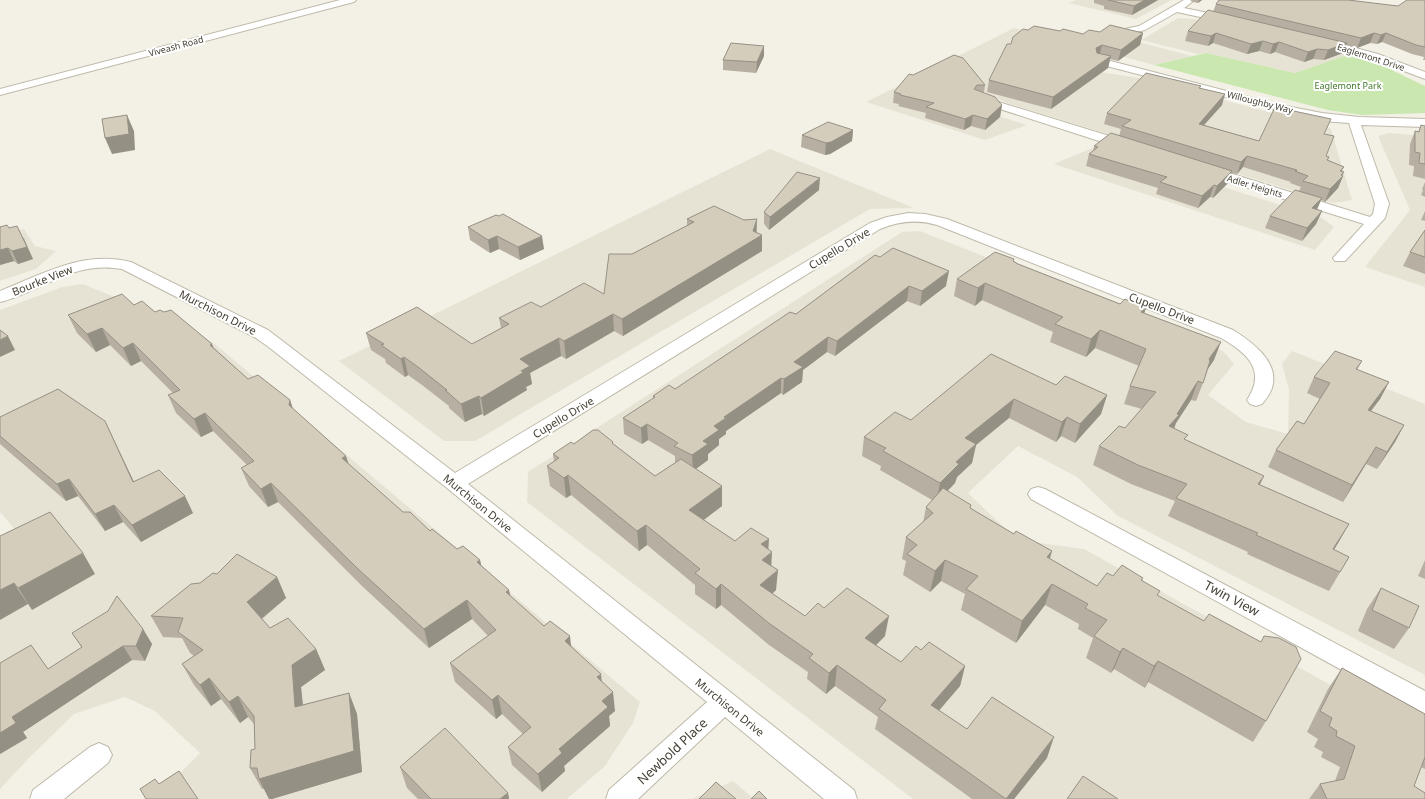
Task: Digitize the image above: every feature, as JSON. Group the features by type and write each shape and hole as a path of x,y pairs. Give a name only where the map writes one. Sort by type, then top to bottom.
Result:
{"street":[{"name":"Viveash Road","path":"0,92 351,0"},
{"path":"1123,32 1142,28 1191,0"},
{"path":"1176,9 1238,23"},
{"name":"Eaglemont Drive","path":"1308,39 1374,56 1425,76"},
{"name":"Willoughby Way","path":"1099,61 1280,108 1322,117 1359,121 1425,123"},
{"path":"979,99 1137,149"},
{"path":"1340,258 1371,222 1380,215 1382,204 1355,124 1359,121"},
{"name":"Adler Heights","path":"1198,168 1371,222"},
{"name":"Cupello Drive","path":"454,484 875,226 892,218 905,216 929,218 942,222 1242,341 1254,352 1266,382 1263,391 1256,400"},
{"name":"Murchison Drive","path":"83,264 100,261 114,261 126,265 262,334 454,484 844,799"},
{"name":"Bourke View","path":"0,297 83,264"},
{"name":"Twin View","path":"1038,494 1425,703"},
{"name":"Newbold Place","path":"619,799 724,702"},
{"path":"43,799 99,755"}],"shaded area":[{"path":"1076,0 1172,0 1136,19 1069,3"},
{"path":"1178,18 1193,19 1347,55 1295,73 1206,53 1198,54 1141,40"},
{"path":"1014,28 1077,45 1138,42 1192,56 1154,65 1087,47 1075,68 1139,78 1269,112 1312,120 1331,129 1352,200 1333,203 1007,103 974,87 986,112 1027,125 985,140 866,102"},
{"path":"1389,133 1425,136 1425,287 1365,267 1410,210 1378,136"},
{"path":"1095,147 1322,218 1334,227 1315,250 1054,164"},
{"path":"770,149 914,208 870,209 475,441 444,441 339,361"},
{"path":"24,229 35,246 56,251 36,269 0,281 0,234"},
{"path":"920,231 1223,351 1234,364 1208,395 1246,422 1288,434 1289,390 1282,364 1292,351 1425,404 1425,675 1118,516 1077,477 1018,446 968,493 1017,540 1084,549 1425,737 1425,799 913,799 527,502 528,472 902,232"},
{"path":"83,284 192,329 216,345 640,702 633,723 605,766 567,799 145,799 172,781 200,753 155,711 125,697 74,714 0,789 0,543 19,534 0,512 0,310 62,287"},
{"path":"733,781 754,799 692,799"}],"green space":[{"name":"Eaglemont Park","path":"1206,53 1295,73 1347,55 1383,66 1425,86 1425,113 1362,115 1328,110 1154,65"}],"building":[{"path":"1108,0 1145,0 1134,6"},
{"path":"1219,0 1348,0 1398,6 1407,0 1425,0 1425,47 1386,33 1381,35 1374,33 1361,38 1216,4"},
{"path":"1208,10 1347,43 1328,50 1317,49 1308,52 1279,42 1273,44 1263,41 1251,44 1216,33 1211,36 1188,31"},
{"path":"1110,25 1143,33 1121,50 1102,45 1096,48 1097,53 1111,56 1053,97 989,80 1007,44 1011,44 1013,37 1023,29 1028,30 1034,26 1060,31 1063,29 1083,34 1089,30 1100,32"},
{"path":"731,43 764,46 757,62 723,60"},
{"path":"954,55 963,58 985,85 977,85 974,89 995,97 1002,105 987,119 973,115 965,119 926,107 934,103 900,95 901,94 894,92 909,74 913,75"},
{"path":"1146,73 1201,86 1199,88 1225,94 1199,124 1259,141 1275,107 1331,119 1324,134 1334,136 1326,156 1329,157 1327,160 1344,167 1340,171 1344,172 1341,175 1343,176 1330,189 1303,181 1308,176 1295,171 1297,170 1247,156 1241,162 1122,126 1131,120 1107,113"},
{"path":"127,115 129,134 105,138 102,119"},
{"path":"828,122 853,130 831,142 826,143 802,135"},
{"path":"1421,125 1425,126 1425,164 1419,163 1420,153 1415,152 1415,131 1419,132"},
{"path":"1111,133 1232,171 1217,186 1214,185 1202,196 1160,182 1167,177 1089,154 1098,147 1094,146"},
{"path":"797,172 820,178 770,217 764,212"},
{"path":"1295,190 1322,198 1312,208 1322,211 1307,228 1270,216"},
{"path":"714,206 744,220 757,219 753,231 762,235 622,319 613,314 564,341 559,338 520,359 530,366 521,371 524,372 481,398 479,396 461,404 445,390 447,390 418,367 404,357 401,359 381,345 384,344 366,333 417,307 472,344 509,324 499,318 531,302 541,307 584,283 604,294 609,254 632,254 694,222 687,219"},
{"path":"503,214 542,236 518,247 497,236 488,240 468,227 496,215 499,216"},
{"path":"7,225 9,228 17,226 27,247 12,251 8,248 0,250 0,227"},
{"path":"1425,230 1425,257 1410,252"},
{"path":"893,248 949,271 922,291 909,286 837,341 828,337 794,362 803,367 784,379 781,378 724,417 726,418 714,426 719,430 703,441 708,444 692,455 674,446 678,443 647,424 641,428 623,418 655,397 653,396 669,385 675,389 790,312 796,314 875,255 880,257"},
{"path":"995,252 1014,259 1013,261 1018,264 1120,304 1125,299 1146,308 1141,312 1221,342 1209,359 1210,361 1203,383 1198,381 1177,414 1179,415 1169,426 1188,435 1184,439 1264,476 1258,484 1349,524 1333,549 1349,557 1340,572 1256,535 1258,533 1176,498 1187,484 1138,465 1099,446 1119,426 1125,428 1156,392 1130,386 1146,349 1100,330 1091,339 1055,324 1063,317 985,283 978,288 957,279"},
{"path":"122,294 134,305 142,301 155,312 160,310 164,312 171,310 212,344 210,345 248,379 258,375 290,400 289,405 346,456 342,458 403,512 410,512 430,531 432,529 457,549 463,546 480,560 477,562 509,590 506,592 544,626 550,621 570,636 565,641 601,674 597,677 613,692 602,701 608,707 559,749 562,753 538,774 508,747 531,727 498,695 492,700 450,663 496,630 467,600 424,629 357,568 271,483 261,489 241,468 254,461 205,413 194,419 168,395 180,390 133,343 123,348 102,328 87,334 68,315"},
{"path":"0,330 8,336 0,340"},
{"path":"1335,351 1362,361 1356,369 1389,382 1368,410 1404,425 1387,452 1376,447 1352,485 1276,450 1297,421 1304,424 1330,383 1314,377"},
{"path":"991,354 1056,385 1065,376 1107,395 1080,424 1067,417 1062,422 1014,399 965,438 976,444 956,462 959,464 940,483 883,451 886,448 864,437 895,412 911,420"},
{"path":"58,389 105,421 133,482 159,470 185,496 132,525 114,505 95,514 69,479 57,484 0,436 0,417"},
{"path":"593,430 598,430 613,442 612,443 655,476 681,459 722,486 689,510 735,541 751,528 769,539 761,544 772,552 762,560 778,570 760,585 805,616 818,603 824,608 847,588 889,616 865,638 901,662 916,646 921,650 929,642 965,666 931,705 967,729 992,697 1054,737 1006,799 879,709 886,700 837,665 829,673 809,658 813,654 770,624 721,584 716,589 695,573 700,569 646,525 637,531 568,475 564,478 547,466 559,458 553,454 571,442 574,444"},
{"path":"943,488 971,505 970,508 1014,534 1016,531 1052,551 1047,557 1097,586 1107,573 1113,576 1122,565 1143,578 1141,580 1160,591 1157,595 1204,621 1209,614 1261,642 1264,636 1279,638 1296,647 1301,659 1266,721 1158,661 1154,666 1123,648 1120,652 1094,636 1107,620 1085,608 1088,604 1052,584 1022,621 966,589 978,576 945,560 935,571 907,554 917,545 906,537 933,513 926,507"},
{"path":"50,512 83,553 18,588 14,583 0,590 0,536"},
{"path":"237,554 277,577 247,602 270,628 288,618 316,649 292,665 295,707 349,693 354,751 259,779 257,768 250,768 251,750 255,749 254,716 238,696 229,702 209,678 200,685 182,664 203,650 178,632 183,618 151,616 191,584 200,583 213,573 217,574"},
{"path":"1381,588 1419,606 1409,628 1372,610"},
{"path":"117,596 143,629 136,646 123,646 12,717 16,723 0,733 0,663 31,645 48,669 82,647 72,633 108,611"},
{"path":"1342,668 1425,714 1425,757 1414,786 1425,793 1425,799 1327,799 1320,784 1344,779 1355,746 1336,736 1337,731 1329,726 1332,718 1320,711"},
{"path":"445,728 508,793 500,799 431,799 400,767"},
{"path":"179,771 198,799 146,799 140,789 155,779 159,784"},
{"path":"1083,776 1118,799 1067,799"},
{"path":"716,782 736,799 699,799"},
{"path":"759,791 767,799 751,799"}]}
